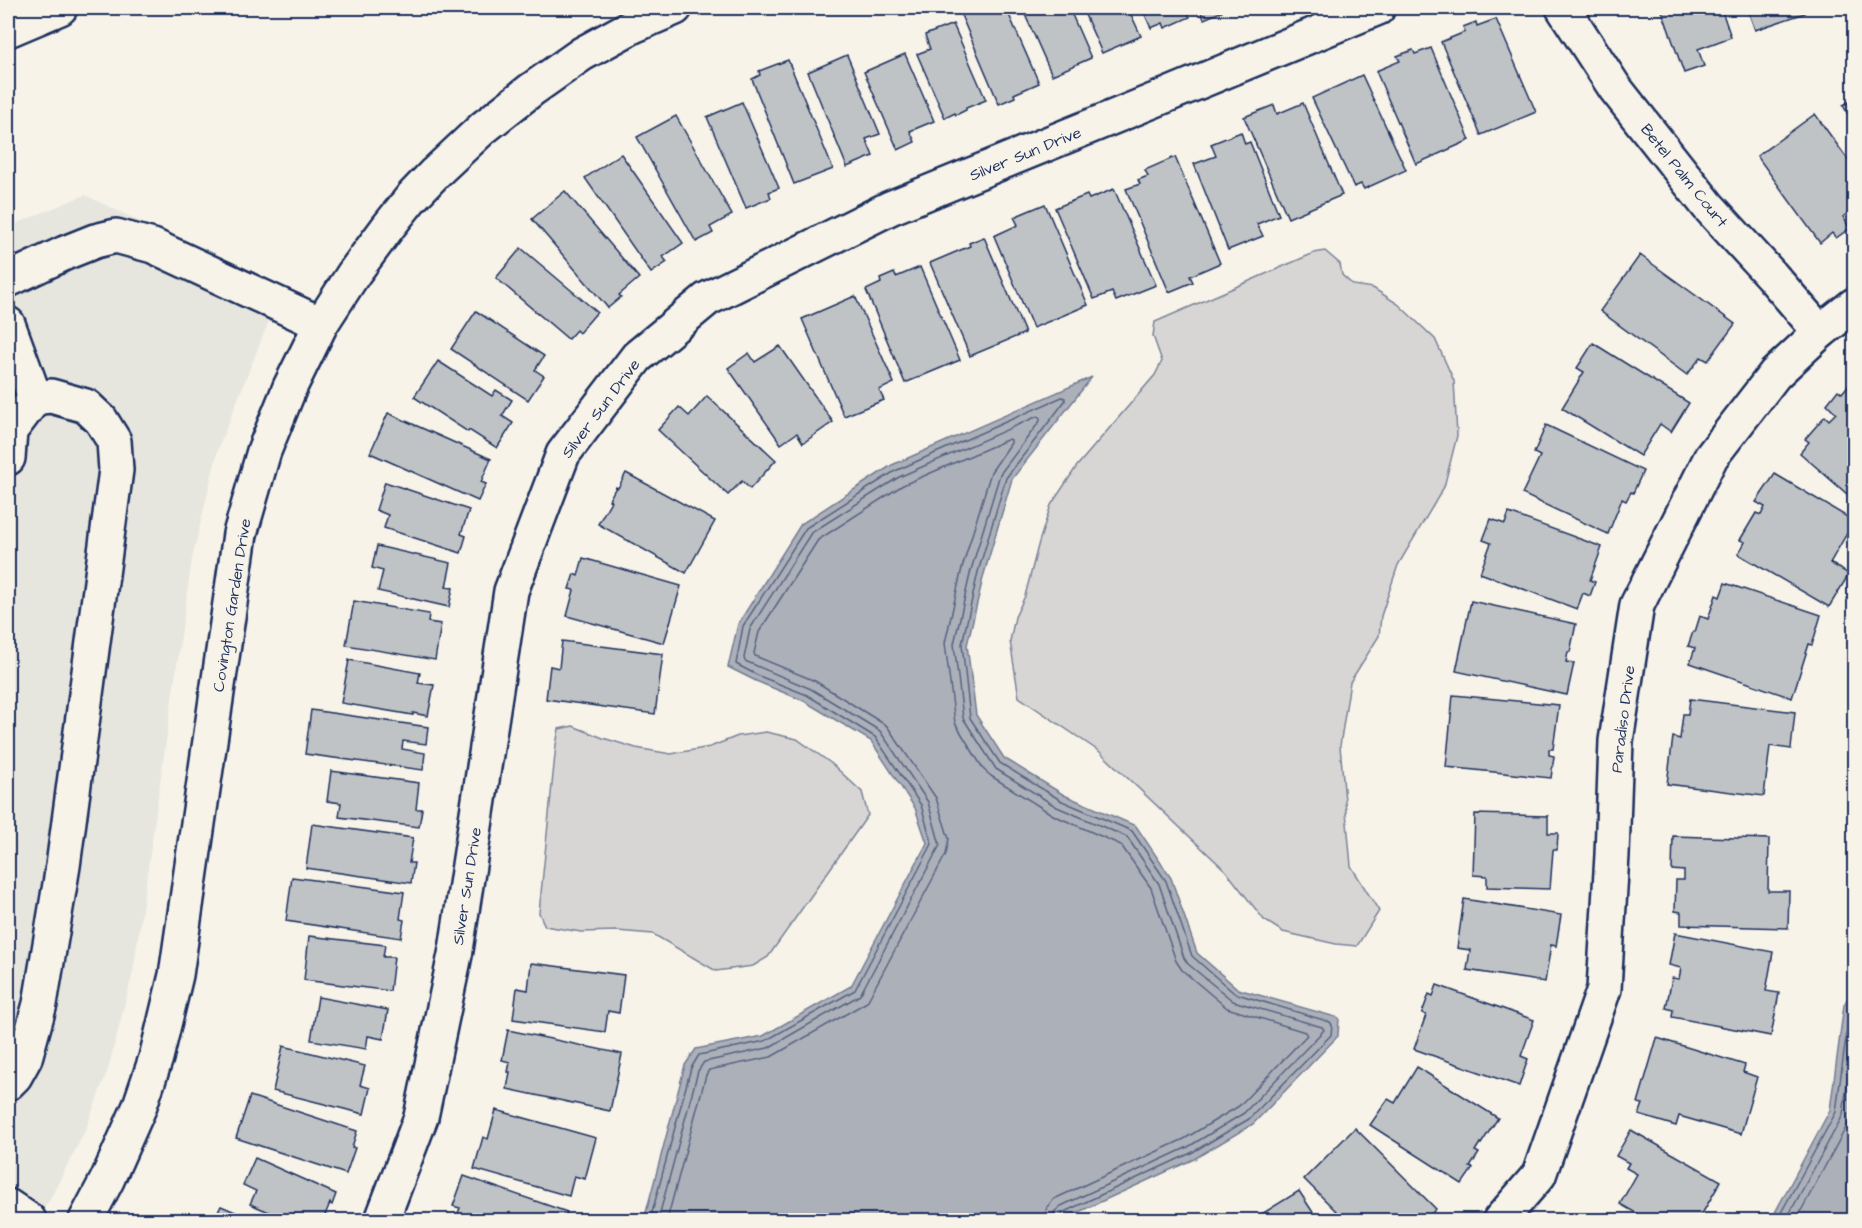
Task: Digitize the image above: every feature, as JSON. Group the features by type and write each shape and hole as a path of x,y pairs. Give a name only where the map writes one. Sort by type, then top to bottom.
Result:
{"main road":[{"path":"8,30 60,8"},
{"name":"Covington Garden Drive","path":"86,1221 139,1108 156,1058 176,975 240,534 264,451 290,387 321,324 387,227 412,197 483,128 531,90 582,54 633,26 675,8"},
{"name":"Silver Sun Drive","path":"382,1221 421,1117 454,961 511,591 563,454 637,357 707,299 890,208 1378,8"},
{"name":"Betel Palm Court","path":"1563,8 1615,88 1708,206 1820,332"},
{"path":"8,280 65,253 95,241 116,236 153,246 321,324"},
{"name":"Paradiso Drive","path":"1500,1221 1539,1175 1604,989 1616,741 1637,605 1711,457 1774,374 1854,305"},
{"path":"8,324 35,399"},
{"path":"8,458 10,431 35,399 51,396 86,406 101,420 114,441 116,470 63,866 39,1004 25,1058 15,1076 8,1083"},
{"path":"8,1206 29,1221"}],"shaded area":[{"path":"85,195 281,290 218,449 192,559 133,972 108,1069 85,1131 49,1201 35,1220 8,1220 8,227"},
{"path":"1325,251 1340,264 1342,275 1353,285 1373,288 1398,304 1435,339 1454,381 1457,436 1444,487 1398,565 1381,616 1379,636 1350,682 1340,746 1351,866 1379,911 1357,946 1336,944 1283,932 1264,920 1226,871 1100,752 1019,697 1010,641 1015,617 1025,596 1051,505 1077,466 1155,375 1162,361 1153,336 1155,322 1314,253"},
{"path":"573,726 636,748 671,754 710,747 738,736 766,732 797,739 832,764 862,792 868,815 768,957 753,966 716,971 653,934 617,931 581,932 545,926 539,913 556,745 559,729"}],"water":[{"path":"1092,377 1012,479 984,574 967,645 976,715 1004,758 1064,795 1136,826 1171,878 1197,953 1238,989 1339,1018 1338,1036 1253,1124 1194,1159 1061,1220 644,1220 685,1065 696,1049 763,1036 851,986 927,843 915,808 871,741 804,701 728,667 738,624 801,524 892,465"},
{"path":"1854,986 1854,1220 1771,1220 1830,1110 1844,1005"}],"building":[{"path":"958,8 1006,8 1039,83 1014,94 1015,97 999,104"},
{"path":"1022,8 1069,8 1091,58 1052,75"},
{"path":"1082,8 1128,8 1141,36 1102,53"},
{"path":"1142,8 1185,8 1190,17 1165,28 1163,23 1151,28"},
{"path":"1199,8 1221,8 1223,11 1204,19"},
{"path":"1661,8 1721,8 1731,37 1698,49 1704,66 1684,73"},
{"path":"1747,8 1803,8 1805,13 1755,30"},
{"path":"1496,19 1536,112 1481,135 1441,42 1465,32 1463,27 1476,22 1477,26"},
{"path":"953,24 986,100 945,118 917,54 930,49 925,35"},
{"path":"1431,48 1470,140 1416,164 1376,71 1400,61 1397,56 1413,50 1415,54"},
{"path":"905,54 934,121 910,131 915,142 898,150 864,72"},
{"path":"847,55 880,134 866,139 873,156 847,167 808,72"},
{"path":"788,60 833,169 794,184 752,79 760,75 759,71"},
{"path":"1362,75 1406,170 1364,189 1361,184 1354,187 1312,98"},
{"path":"1854,99 1854,126 1843,105"},
{"path":"742,102 779,188 769,192 771,198 746,208 707,117"},
{"path":"1303,103 1342,195 1288,218 1244,117 1274,105 1277,114"},
{"path":"1815,114 1854,168 1854,220 1849,212 1843,217 1850,228 1836,238 1832,233 1820,243 1757,156"},
{"path":"676,116 732,215 710,227 713,233 696,242 637,137"},
{"path":"1241,132 1245,144 1250,142 1279,215 1257,224 1263,236 1228,250 1194,164 1216,156 1211,144"},
{"path":"621,154 683,243 663,257 667,262 651,273 585,178"},
{"path":"1175,157 1220,263 1190,276 1193,282 1169,292 1126,189 1140,184 1138,180 1148,176 1145,170"},
{"path":"1114,189 1156,285 1116,301 1112,292 1094,299 1055,208 1087,195 1089,199"},
{"path":"565,191 639,278 608,308 532,219"},
{"path":"1045,204 1088,305 1033,328 994,236 1018,225 1014,217"},
{"path":"984,237 1025,333 970,356 930,263 970,246 969,243"},
{"path":"521,248 597,312 579,333 576,330 568,339 496,278"},
{"path":"1640,255 1735,324 1708,361 1701,357 1687,375 1600,311"},
{"path":"920,267 960,360 905,383 866,290 881,283 880,279 894,273 896,277"},
{"path":"855,296 894,383 879,390 884,400 844,416 802,319"},
{"path":"476,311 544,356 535,370 544,376 528,400 451,349"},
{"path":"1593,343 1689,403 1671,432 1660,424 1640,456 1562,408 1584,372 1577,368"},
{"path":"780,346 833,422 803,443 797,433 781,444 728,368 749,353 755,362"},
{"path":"438,361 492,396 496,390 512,400 502,416 513,423 497,448 414,397"},
{"path":"1851,382 1854,386 1854,500 1800,453 1809,442 1805,439 1825,416 1829,420 1836,413 1827,404 1838,390 1842,393"},
{"path":"707,396 776,460 750,489 742,481 728,495 658,430 679,407 689,416"},
{"path":"388,413 491,459 481,482 486,484 478,501 370,453"},
{"path":"1546,425 1643,471 1633,493 1631,492 1626,501 1622,499 1608,534 1522,494 1540,456 1534,453"},
{"path":"626,473 715,521 686,573 598,524 616,487 618,488"},
{"path":"1775,474 1854,521 1830,563 1849,574 1829,607 1738,554 1745,542 1740,540 1756,513 1761,515 1765,507 1756,502"},
{"path":"385,482 469,510 461,534 466,536 461,553 384,528 388,515 376,510"},
{"path":"1509,513 1602,547 1590,580 1595,582 1590,596 1583,593 1577,609 1480,573 1491,543 1483,540 1491,519 1505,524"},
{"path":"377,546 451,563 446,587 453,588 449,607 378,591 383,571 372,568"},
{"path":"583,558 681,586 664,643 567,616 574,590 569,589 574,574 578,576"},
{"path":"1725,583 1821,615 1792,698 1690,663 1695,648 1688,646 1700,616 1708,619 1716,595 1720,597"},
{"path":"354,601 429,614 428,622 441,624 435,660 346,645"},
{"path":"1471,601 1576,624 1566,662 1574,663 1567,695 1456,671"},
{"path":"562,641 663,654 655,714 546,699 550,666 559,668"},
{"path":"349,660 420,673 418,683 434,685 428,716 341,703"},
{"path":"1453,695 1559,705 1553,749 1549,749 1549,755 1554,756 1551,778 1446,767"},
{"path":"1690,699 1795,712 1791,749 1770,746 1764,796 1667,784 1673,737 1680,739 1683,714 1688,714"},
{"path":"311,710 428,727 426,744 403,741 402,749 425,753 423,770 305,754"},
{"path":"331,771 419,783 416,809 422,809 419,827 339,817 341,803 327,801"},
{"path":"1475,814 1548,816 1548,833 1558,833 1557,850 1553,850 1550,889 1487,887 1487,876 1473,875"},
{"path":"312,824 413,838 409,863 414,863 411,883 306,868"},
{"path":"1673,836 1769,839 1768,891 1789,891 1788,928 1681,925 1681,912 1675,911 1676,880 1684,880 1684,871 1672,870"},
{"path":"292,877 404,892 400,919 404,920 401,938 286,921"},
{"path":"1464,899 1561,915 1556,946 1551,945 1545,982 1467,970 1470,950 1457,948"},
{"path":"1675,933 1773,952 1766,991 1779,993 1771,1036 1672,1017 1673,1010 1666,1008 1672,978 1679,979 1681,968 1669,965"},
{"path":"309,936 385,945 383,957 394,957 390,991 304,980"},
{"path":"531,963 624,975 619,1013 608,1011 605,1032 513,1019 517,988 528,990"},
{"path":"1437,985 1534,1020 1521,1056 1528,1059 1519,1086 1414,1049 1426,1015 1422,1013 1429,994 1433,996"},
{"path":"318,997 388,1010 383,1039 368,1036 366,1049 311,1040"},
{"path":"508,1030 622,1054 610,1111 507,1089 510,1062 502,1060"},
{"path":"1657,1038 1745,1065 1743,1072 1757,1077 1741,1134 1679,1116 1676,1126 1639,1115 1643,1104 1638,1103"},
{"path":"283,1046 365,1066 360,1085 370,1088 364,1114 273,1091"},
{"path":"1417,1067 1498,1118 1475,1151 1479,1153 1470,1167 1473,1168 1462,1184 1370,1125 1388,1099 1395,1103"},
{"path":"250,1096 357,1131 352,1147 355,1148 346,1174 236,1138"},
{"path":"496,1110 596,1138 585,1179 574,1176 569,1196 474,1169 483,1137 488,1139"},
{"path":"1355,1128 1436,1209 1425,1220 1345,1220 1304,1179"},
{"path":"1631,1130 1721,1181 1699,1219 1701,1220 1648,1220 1620,1204 1637,1174 1626,1168 1629,1163 1616,1156"},
{"path":"255,1158 336,1194 325,1215 332,1218 331,1220 288,1220 250,1204 256,1191 243,1185"},
{"path":"464,1176 567,1212 563,1220 455,1220 460,1208 453,1206"},
{"path":"1299,1191 1318,1220 1252,1220"},
{"path":"221,1206 254,1220 214,1220"},
{"path":"1590,1214 1600,1220 1585,1220"}]}
